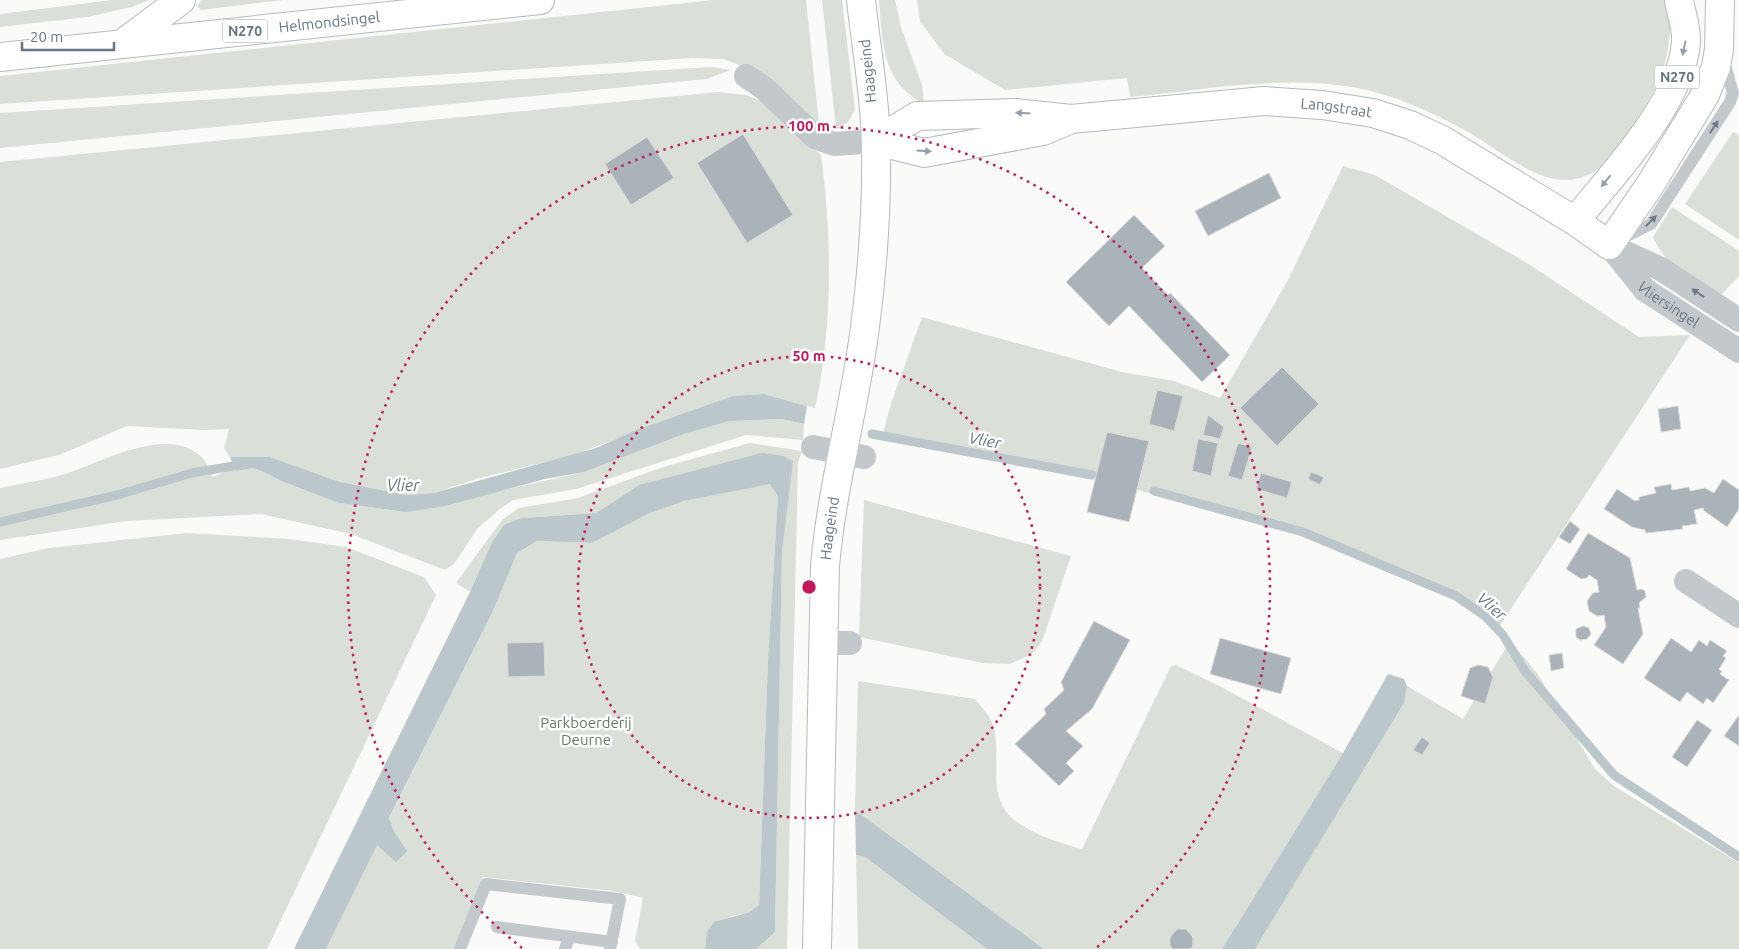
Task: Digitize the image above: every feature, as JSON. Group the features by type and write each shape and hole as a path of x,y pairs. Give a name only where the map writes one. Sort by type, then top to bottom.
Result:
{"main road":[{"name":"N270","path":"121,44 181,0"},
{"path":"344,0 369,18"},
{"name":"Helmondsingel","path":"0,58 540,0"},
{"name":"Haageind","path":"817,949 837,643 825,566 829,518 854,455 875,216 876,141 861,0"},
{"name":"N270","path":"1575,221 1638,144 1675,83 1686,41 1680,0"},
{"name":"N270","path":"1609,245 1650,185 1705,95 1716,67 1719,49 1720,0"},
{"name":"Langstraat","path":"876,141 917,116 1015,112 1071,119 1264,101 1322,105 1373,112 1410,125 1442,140 1575,221"},
{"name":"Langstraat","path":"876,141 924,153 1043,131 1071,119"},
{"name":"Vliersingel","path":"1575,221 1609,245"}],"street":[{"path":"746,76 764,88 815,137 834,144 876,141"},
{"name":"Vliersingel","path":"1609,245 1661,268 1739,320"},
{"name":"Vliersingel","path":"1609,245 1645,290 1739,351"},
{"path":"813,446 854,455"},
{"path":"1686,582 1739,616"}],"lane":[{"path":"460,949 486,884 620,898 611,946 567,943 497,927"}],"green space":[{"path":"113,0 150,0 132,7 87,17 0,27 0,14"},
{"path":"202,0 283,0 201,10 197,6"},
{"path":"714,0 806,0 819,124 753,70 723,59 692,58 0,104 0,76"},
{"path":"822,0 842,0 855,110 848,122 838,129 836,128"},
{"path":"879,0 895,0 901,27 922,85 924,101 913,98 899,84 892,73 884,50"},
{"path":"917,0 1669,0 1670,36 1664,67 1651,96 1615,152 1590,174 1572,180 1554,179 1536,173 1518,164 1468,132 1426,111 1382,94 1352,87 1324,84 1269,83 1130,97 1127,78 1005,90 944,54 920,21"},
{"path":"710,67 731,70 707,79 0,148 0,113"},
{"path":"718,92 746,95 766,103 821,155 827,217 829,282 825,346 815,408 764,394 733,396 570,456 476,479 434,493 407,495 340,482 270,457 230,457 224,448 229,429 204,430 127,426 59,455 0,469 0,162"},
{"path":"1733,132 1739,135 1739,240 1685,204"},
{"path":"1343,166 1375,175 1527,263 1639,337 1690,335 1497,630 1451,596 1306,537 1088,476 881,440 891,404 922,317 1122,372 1174,381 1220,398 1287,282"},
{"path":"1672,207 1739,251 1739,276 1717,299 1672,266 1653,237"},
{"path":"782,419 804,424 803,440 746,435 576,489 513,500 478,528 454,564 445,570 351,534 261,514 127,521 0,540 0,488 62,475 117,454 152,445 169,444 184,447 198,454 207,464 213,477 234,468 236,471 253,468 339,503 406,512 584,472 684,434 730,421"},
{"path":"750,443 802,451 798,463 787,949 756,949 775,932 782,552 792,461 639,485 596,513 522,518 491,544 470,592 456,583 502,520 519,508 578,498 663,467"},
{"name":"Parkboerderij Deurne","path":"770,483 778,496 768,660 759,905 751,912 732,916 707,932 705,949 640,949 635,941 643,898 613,891 483,877 455,949 326,949 493,611 517,553 537,541 592,543 648,514 684,501"},
{"path":"864,500 1071,556 1042,641 1032,654 1010,664 983,663 859,637"},
{"path":"186,533 289,539 346,547 424,577 436,595 267,949 0,949 0,559 49,548"},
{"path":"1510,641 1537,673 1595,769 1614,786 1739,863 1739,949 1255,949 1404,703 1407,686 1463,719"},
{"path":"1176,665 1221,687 1343,753 1222,949 1044,949 855,810 858,681 975,699 993,724 996,737 997,787 1002,805 1008,814 1026,828 1038,834 1082,849 1171,666"},
{"path":"856,855 865,857 987,949 858,949"}],"shaded area":[{"path":"764,394 807,406 804,424 782,419 730,421 684,434 584,472 545,479 445,506 406,512 339,503 253,468 236,471 230,457 270,457 340,482 407,495 434,493 596,448 634,431 733,396"},
{"path":"762,453 783,456 793,461 782,552 775,932 756,949 705,949 707,932 714,922 750,912 759,905 768,660 778,496 770,484 684,501 648,514 592,543 537,541 517,553 493,611 389,818 394,832 407,851 396,862 377,845 326,949 294,949 470,592 491,544 504,525 522,518 596,513 639,485"},
{"path":"1388,674 1404,679 1407,686 1404,703 1255,949 1222,949 1343,753"},
{"path":"855,810 1044,949 987,949 865,857 856,855"}],"building":[{"path":"743,134 793,215 747,243 697,163"},
{"path":"647,137 674,178 631,205 605,164"},
{"path":"1269,173 1281,198 1208,236 1195,211"},
{"path":"1134,215 1165,246 1142,268 1168,295 1170,293 1230,355 1202,382 1129,306 1109,326 1066,282"},
{"path":"1282,367 1319,404 1277,446 1240,408"},
{"path":"1157,390 1183,396 1174,431 1149,424"},
{"path":"1678,406 1681,429 1661,432 1658,409"},
{"path":"1208,415 1224,427 1220,439 1203,435"},
{"path":"1107,432 1149,441 1129,522 1087,512"},
{"path":"1198,439 1218,443 1211,476 1192,471"},
{"path":"1238,443 1252,447 1242,480 1228,476"},
{"path":"1311,472 1324,477 1320,485 1308,479"},
{"path":"1261,473 1292,482 1287,498 1256,489"},
{"path":"1723,479 1739,490 1739,509 1727,527 1703,510 1704,508 1694,510 1697,524 1682,526 1683,529 1646,533 1645,530 1632,527 1604,509 1617,489 1635,501 1639,500 1639,497 1656,493 1654,487 1671,484 1672,490 1689,487 1690,491 1705,488 1714,493"},
{"path":"1570,521 1580,529 1570,544 1559,537"},
{"path":"1588,533 1630,558 1637,590 1645,591 1646,597 1639,603 1640,608 1638,608 1643,634 1623,664 1594,645 1606,627 1604,615 1597,616 1589,611 1587,601 1593,593 1599,592 1597,580 1589,575 1587,578 1581,579 1566,569"},
{"path":"1094,621 1130,640 1092,709 1066,731 1083,746 1066,763 1074,771 1059,786 1015,744 1046,714 1044,709 1064,690 1061,682"},
{"path":"1583,626 1589,628 1591,634 1587,639 1580,640 1576,637 1576,629"},
{"path":"1220,638 1291,658 1281,694 1210,674"},
{"path":"1671,638 1691,652 1699,640 1707,646 1710,640 1727,651 1723,656 1726,658 1719,669 1722,671 1720,674 1729,680 1713,703 1707,698 1703,704 1687,692 1680,702 1644,678"},
{"path":"544,642 545,676 508,677 507,643"},
{"path":"1562,653 1564,668 1551,671 1549,655"},
{"path":"1478,665 1488,667 1493,677 1485,704 1461,696 1470,668"},
{"path":"1739,715 1739,746 1724,736"},
{"path":"1697,720 1712,730 1687,767 1672,757"},
{"path":"1422,737 1430,743 1422,755 1413,750"},
{"path":"1177,929 1186,929 1193,937 1193,946 1190,949 1173,949 1170,946 1170,937"}],"waterway":[{"name":"Vlier","path":"872,434 1092,475"},
{"name":"Vlier","path":"0,522 117,495 192,473 245,464"},
{"name":"Vlier","path":"1154,491 1303,532 1456,596 1485,616 1503,635 1525,671 1614,775 1739,857"}]}
